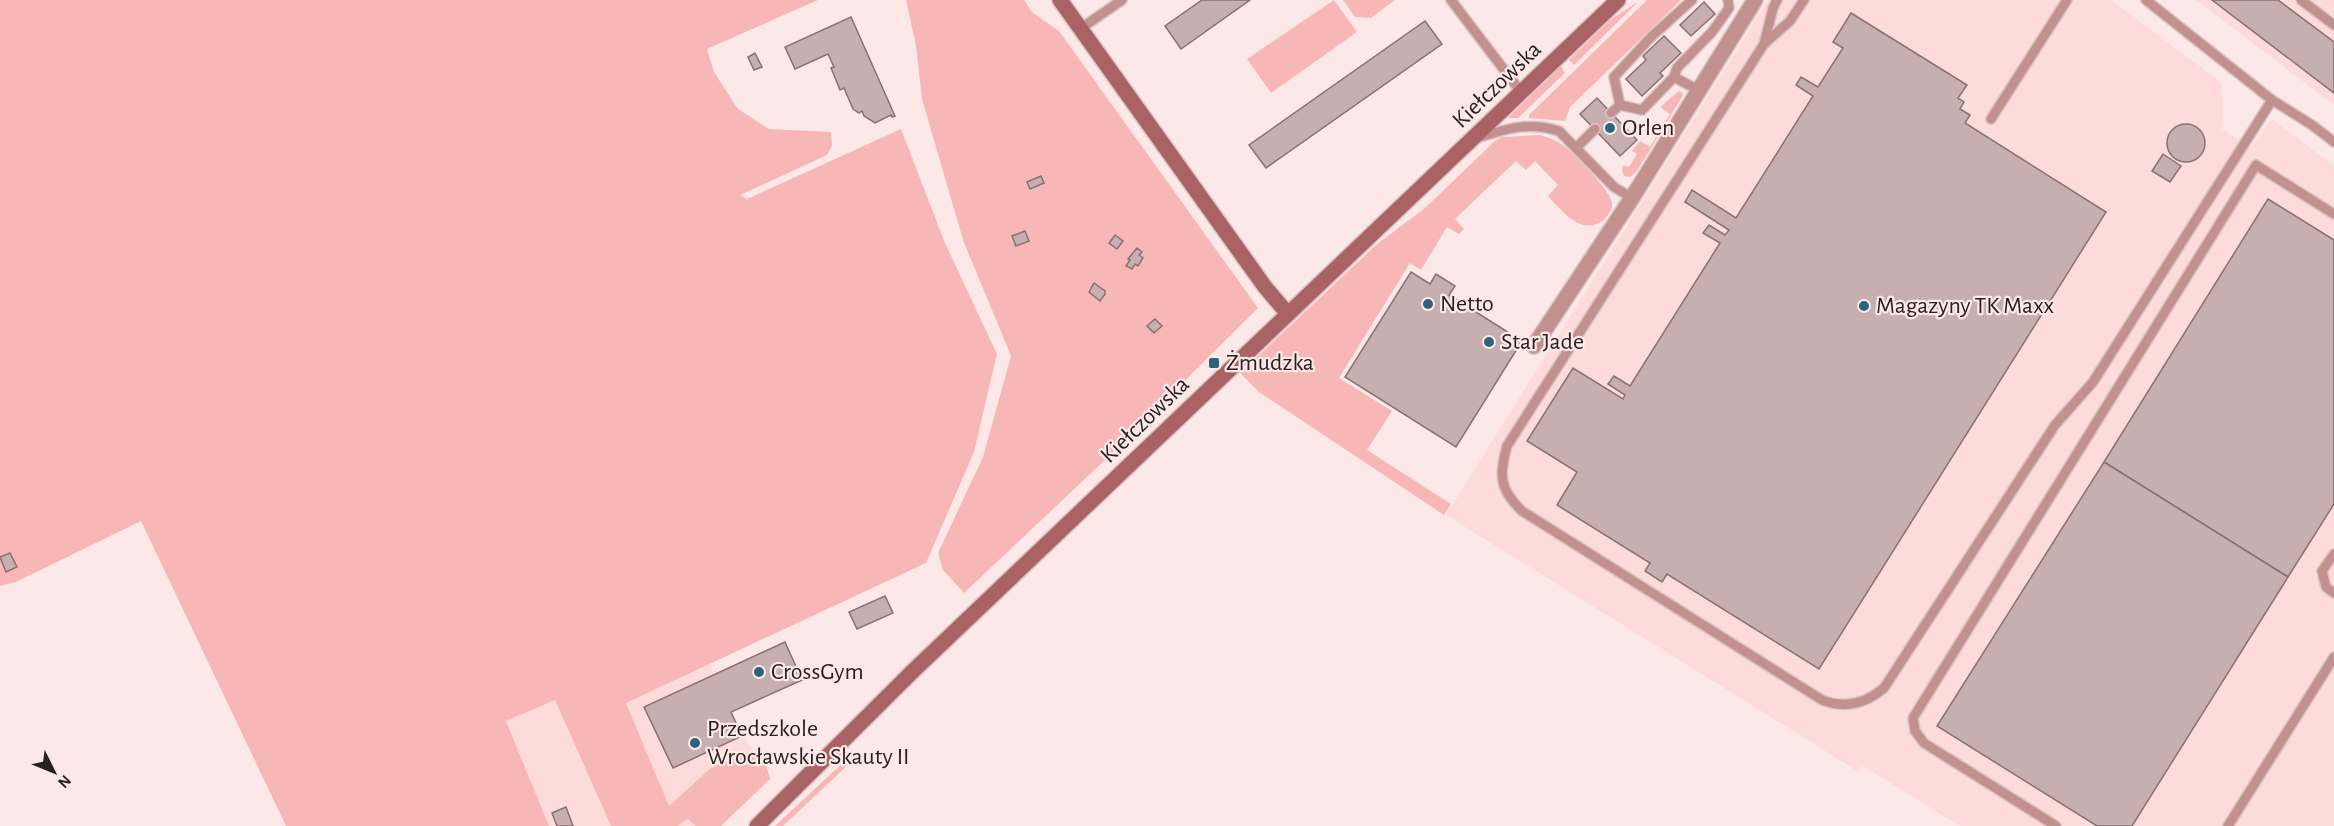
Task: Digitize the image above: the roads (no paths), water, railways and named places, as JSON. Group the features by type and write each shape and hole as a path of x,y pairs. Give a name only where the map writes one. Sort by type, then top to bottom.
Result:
{"street":[{"path":"1060,0 1265,288 1288,314"},
{"name":"Kiełczowska","path":"757,826 912,672 1618,0"},
{"path":"1534,346 1632,198 1755,0"}],"lane":[{"path":"1080,29 1122,0"},
{"path":"1451,0 1521,92"},
{"path":"1620,105 1614,77 1651,37 1692,0"},
{"path":"1620,105 1642,110 1674,77 1677,68 1723,18 1730,8 1728,0"},
{"path":"1764,44 1777,0"},
{"path":"1804,0 1790,21 1764,44 1507,446 1501,468 1507,494 1522,511 1822,700 1835,705 1850,705 1872,698 1884,688 2055,425 2093,382 2272,100"},
{"path":"1992,119 2067,0"},
{"path":"2146,0 2272,100 2312,124 2334,142"},
{"path":"2301,0 2334,25"},
{"path":"1674,77 1698,90"},
{"path":"1611,113 1620,105"},
{"path":"1472,139 1515,126 1551,128 1559,131 1614,187 1632,198"},
{"path":"1576,148 1595,129"},
{"path":"2056,826 1924,743 1915,731 1913,718 2256,165 2334,214"},
{"path":"2334,554 2322,571 2326,587 2334,593"},
{"path":"2228,826 2334,657"}],"place":[{"name":"Orlen","path":"1610,128"},
{"name":"Netto","path":"1428,304"},
{"name":"Magazyny TK Maxx","path":"1864,306"},
{"name":"Star Jade","path":"1489,342"},
{"name":"Żmudzka","path":"1214,363"},
{"name":"CrossGym","path":"759,672"},
{"name":"Przedszkole Wrocławskie Skauty II","path":"695,743"}]}
